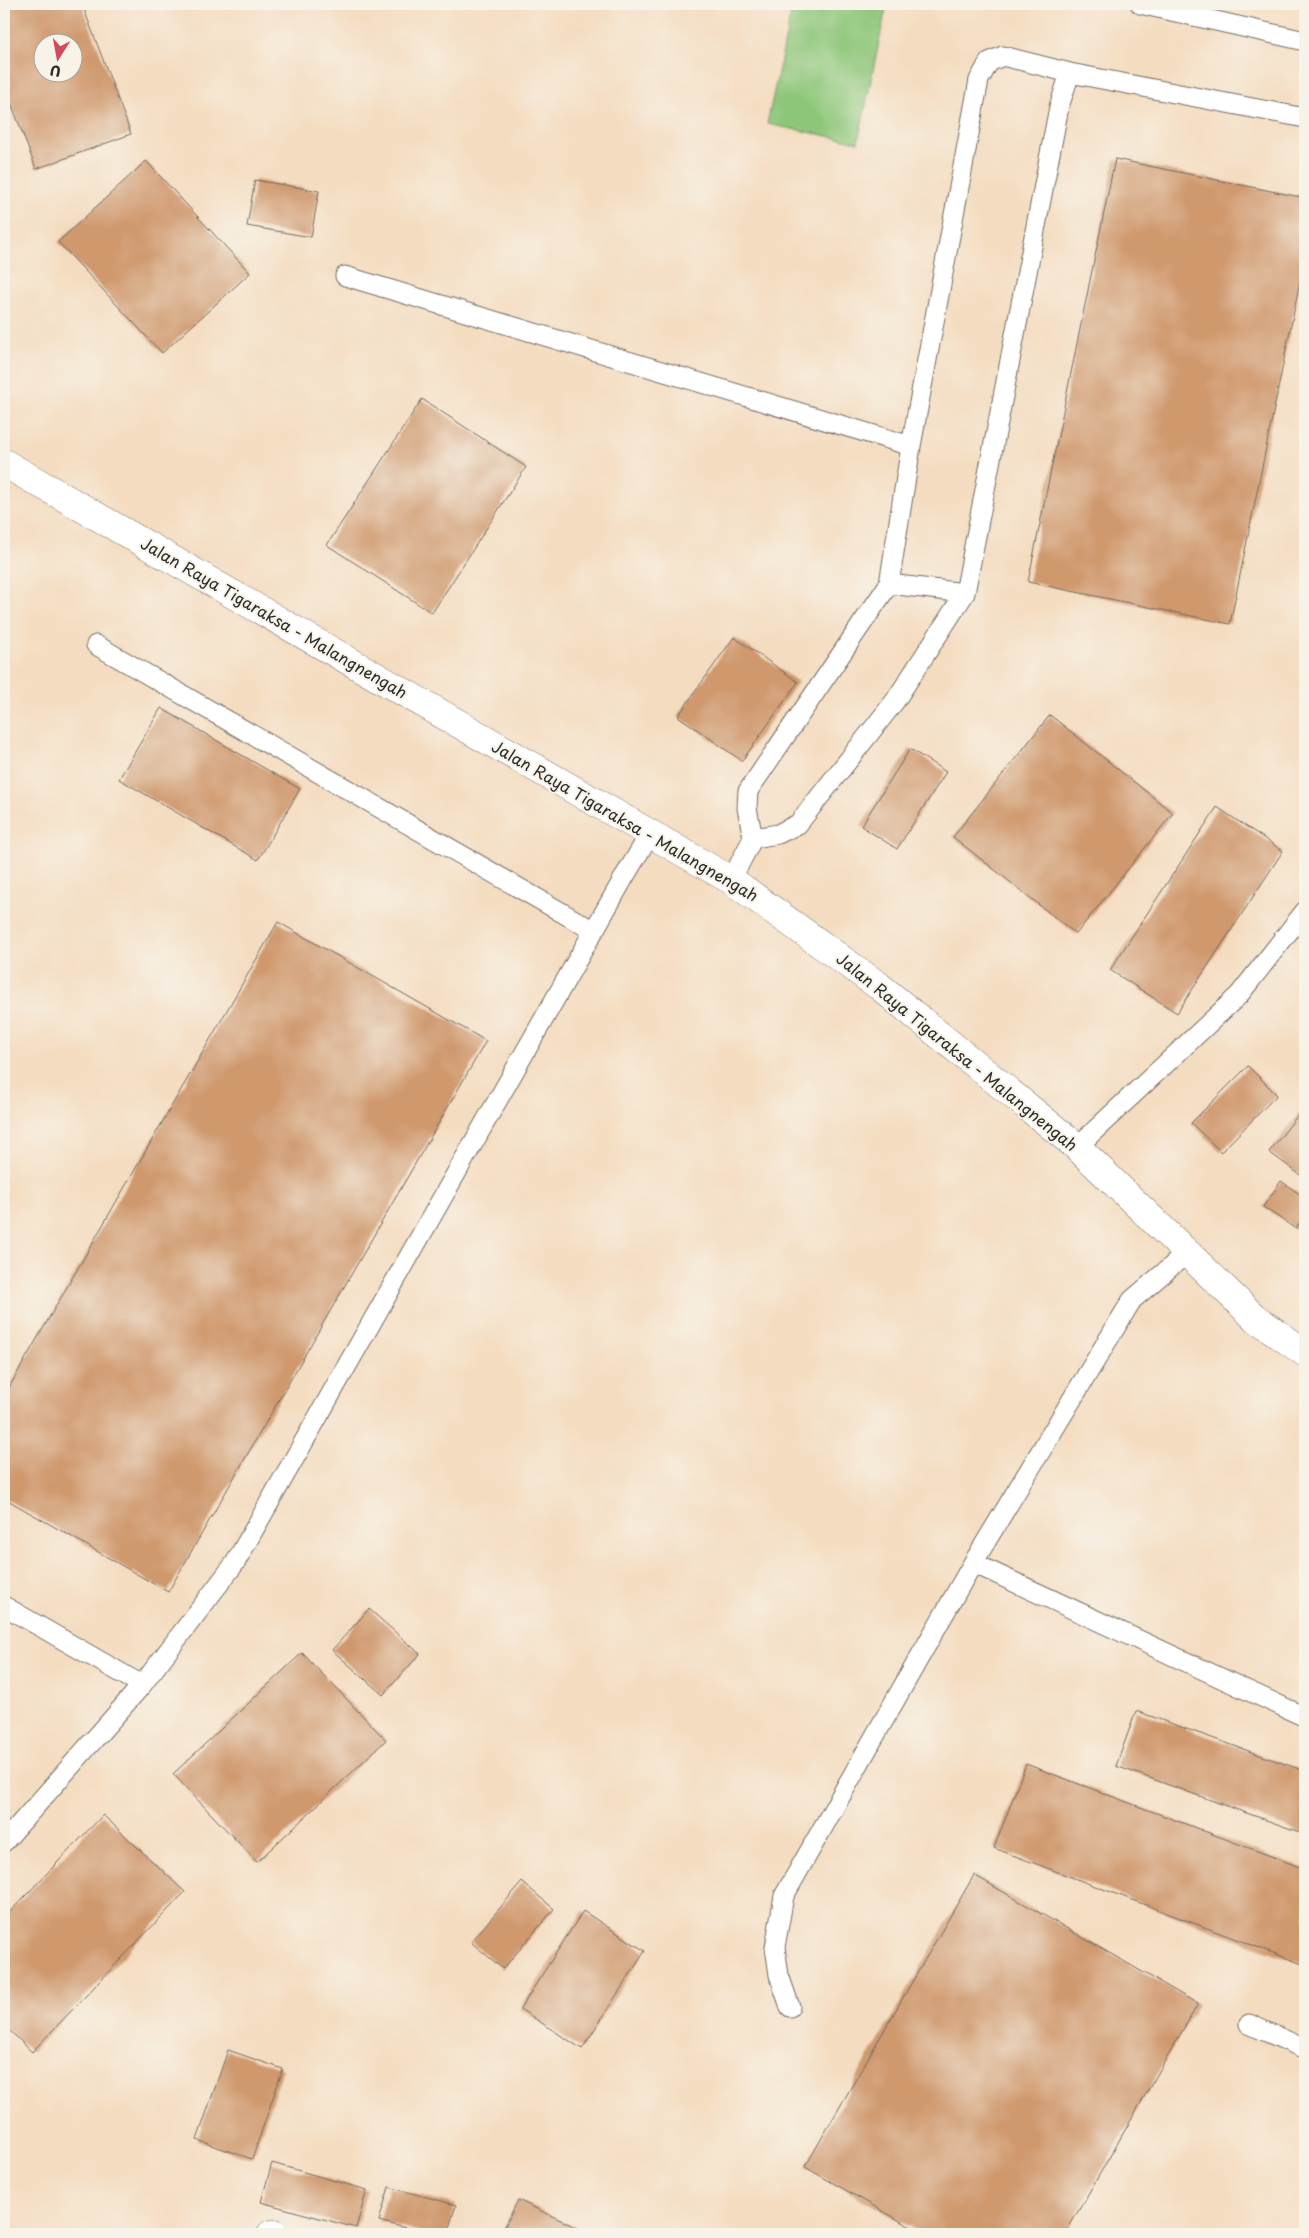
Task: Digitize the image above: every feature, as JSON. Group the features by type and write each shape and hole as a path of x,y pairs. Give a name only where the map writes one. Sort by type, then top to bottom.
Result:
{"main road":[{"name":"Jalan Raya Tigaraksa - Malangnengah","path":"4,463 731,880 879,986 1077,1147 1254,1317 1305,1353"}],"lane":[{"path":"1140,4 1305,41"},
{"path":"731,880 753,838 747,808 748,791 889,584 911,446 979,80 989,62 1003,56 1070,72 1305,118"},
{"path":"753,838 778,834 798,824 895,701 965,593 1059,107 1070,72"},
{"path":"345,276 911,446"},
{"path":"889,584 965,593"},
{"path":"96,645 594,931"},
{"path":"4,1842 142,1685 235,1563 650,834"},
{"path":"1077,1147 1239,994 1305,911"},
{"path":"790,2007 779,1975 775,1947 784,1896 972,1563 1132,1300 1186,1253"},
{"path":"972,1563 1305,1716"},
{"path":"4,1606 142,1685"},
{"path":"1249,2024 1305,2049"}],"green space":[{"path":"793,4 887,4 858,142 767,124"}],"building":[{"path":"4,4 82,4 131,134 36,169 4,84"},
{"path":"1115,159 1305,198 1305,257 1230,624 1028,582"},
{"path":"146,161 250,273 162,353 58,242"},
{"path":"255,180 319,191 311,237 247,226"},
{"path":"422,399 526,467 432,613 327,545"},
{"path":"734,637 798,682 742,761 678,716"},
{"path":"161,708 300,789 258,860 119,779"},
{"path":"1050,715 1173,813 1076,934 953,837"},
{"path":"910,749 946,772 897,849 861,826"},
{"path":"1217,807 1283,851 1177,1013 1110,970"},
{"path":"278,922 486,1041 168,1592 4,1498 4,1396"},
{"path":"1248,1066 1277,1095 1221,1152 1191,1123"},
{"path":"1301,1111 1305,1114 1305,1174 1303,1177 1269,1152"},
{"path":"1281,1181 1305,1198 1305,1214 1296,1229 1263,1207"},
{"path":"369,1609 420,1654 383,1695 332,1650"},
{"path":"302,1653 386,1740 257,1862 173,1774"},
{"path":"1136,1711 1305,1771 1305,1834 1116,1766"},
{"path":"1026,1764 1305,1869 1305,1965 994,1848"},
{"path":"103,1815 185,1892 32,2052 4,2025 4,1918"},
{"path":"974,1875 1198,2004 1065,2234 923,2234 805,2167"},
{"path":"522,1882 554,1909 503,1969 471,1942"},
{"path":"583,1911 645,1951 582,2049 520,2009"},
{"path":"228,2050 283,2069 252,2159 197,2140"},
{"path":"272,2163 367,2190 356,2228 261,2202"},
{"path":"389,2187 456,2205 447,2234 428,2234 379,2221"},
{"path":"518,2200 582,2230 580,2234 501,2234"}]}
